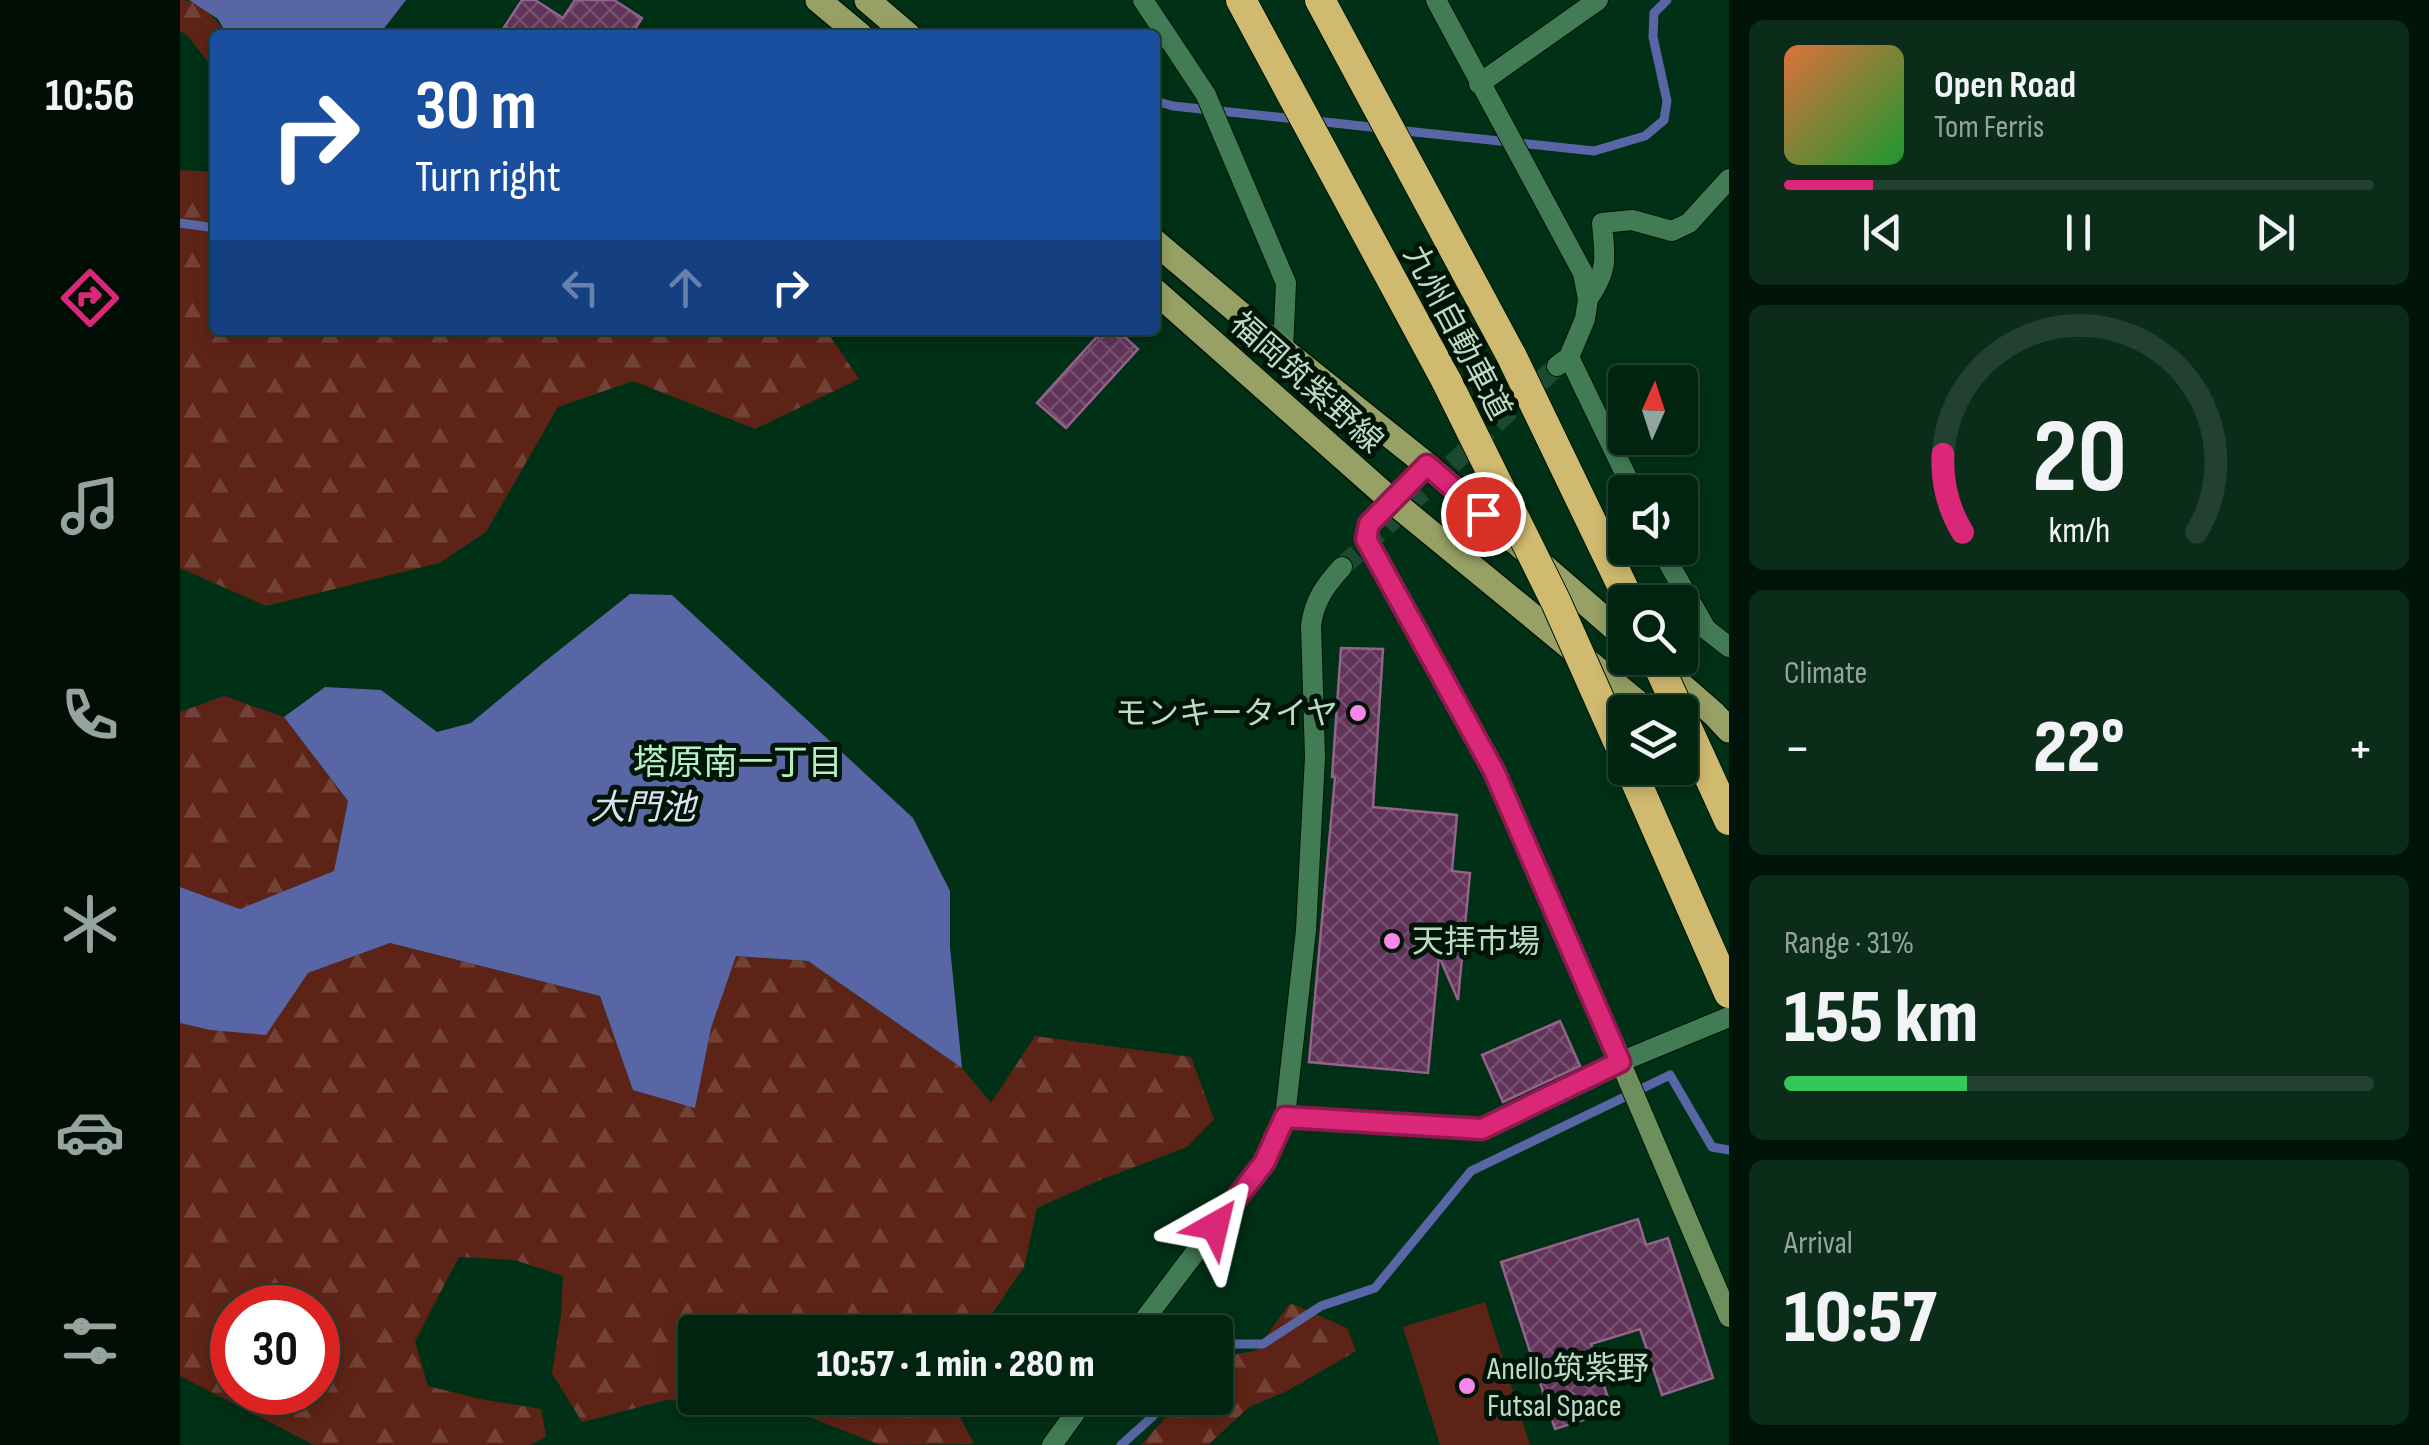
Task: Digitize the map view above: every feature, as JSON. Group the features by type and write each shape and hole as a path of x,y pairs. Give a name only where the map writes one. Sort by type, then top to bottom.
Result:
{"highway":[{"name":"九州自動車道","path":"1241,0 1447,382 1556,602 1608,719"},
{"name":"九州自動車道","path":"1320,0 1512,357 1622,585"},
{"path":"1660,675 1729,820"},
{"path":"1637,785 1729,993"}],"main road":[{"path":"818,0 854,30"},
{"path":"867,0 902,30"},
{"name":"福岡筑紫野線","path":"1160,246 1427,465 1608,622"},
{"name":"福岡筑紫野線","path":"1160,295 1391,500 1628,695"},
{"path":"1671,675 1729,730"},
{"path":"1698,761 1729,791"}],"street":[{"path":"1143,0 1206,94 1286,283 1284,350"},
{"path":"1436,0 1583,273 1588,298 1585,319 1563,361 1625,475"},
{"path":"1479,84 1598,0"},
{"path":"1588,298 1602,278 1602,223 1632,220 1672,232 1689,223 1729,179"},
{"path":"1427,465 1369,524 1366,539 1494,771 1729,1317"},
{"path":"1670,565 1706,629 1729,646"},
{"path":"1147,1315 1264,1163 1285,1117 1306,930 1315,757 1312,625 1314,606 1322,588 1342,567"},
{"path":"1285,1117 1482,1129 1620,1062 1729,1017"},
{"path":"1052,1445 1074,1415"}],"green space":[{"path":"180,0 201,7 213,17 223,30 210,30 210,65 188,36 180,31"},
{"path":"180,170 210,172 210,335 829,335 859,379 755,429 633,381 558,407 486,532 439,563 266,606 180,568"},
{"path":"224,696 284,717 348,801 334,872 240,909 180,887 180,712"},
{"path":"390,943 600,996 633,1089 695,1107 711,1028 735,956 808,961 962,1068 991,1103 1035,1036 1191,1057 1214,1119 1187,1147 1037,1208 1024,1267 991,1315 678,1315 678,1401 666,1400 582,1422 552,1373 563,1276 515,1260 459,1257 415,1341 428,1386 541,1409 546,1436 531,1445 314,1445 256,1415 340,1415 340,1285 210,1285 210,1391 180,1376 180,1023 210,1030 290,997 308,973"},
{"name":"Anello筑紫野 Futsal Space","path":"1485,1302 1530,1445 1440,1445 1403,1327"},
{"path":"1290,1303 1347,1328 1356,1351 1287,1391 1249,1407 1208,1445 1141,1445 1168,1415 1233,1415 1233,1354 1256,1351"},
{"path":"805,1415 959,1415 974,1444 880,1445"}],"water":[{"path":"189,0 406,0 383,30 224,30 218,19"},
{"name":"大門池","path":"630,594 672,595 913,818 950,891 950,947 962,1068 808,961 736,956 711,1028 695,1108 633,1090 600,996 390,943 308,973 266,1035 180,1023 180,887 240,909 334,871 348,801 284,717 325,687 381,690 437,732 471,723"}],"building":[{"path":"522,0 535,0 563,18 575,0 614,0 642,18 634,30 502,30"},
{"path":"1098,335 1123,335 1138,349 1066,428 1037,403"},
{"name":"天拝市場","path":"1341,648 1383,649 1373,807 1457,815 1452,871 1470,873 1458,1000 1439,956 1428,1073 1309,1062 1335,777"},
{"path":"1560,1021 1580,1066 1503,1102 1482,1055"},
{"path":"1638,1219 1646,1245 1668,1238 1713,1378 1662,1395 1640,1329 1591,1344 1612,1411 1555,1429 1501,1262"}],"waterway":[{"path":"1396,130 1594,151 1645,136 1664,120 1667,101 1653,37 1654,13 1667,0"},
{"path":"1160,102 1296,119"},
{"path":"1316,121 1380,128"},
{"path":"180,223 210,227"},
{"path":"1233,1344 1263,1344 1321,1306 1375,1288 1471,1171 1670,1075 1712,1147 1729,1150"},
{"path":"1121,1445 1154,1415"}],"tunnel":[{"path":"1342,567 1557,366"}],"place":[{"name":"モンキータイヤ","path":"1358,713"},
{"name":"天拝市場","path":"1392,941"},
{"name":"Anello筑紫野 Futsal Space","path":"1467,1386"}],"district":[{"name":"塔原南一丁目","path":"738,762"}],"route":[{"path":"1215,1226 1264,1163 1285,1117 1482,1129 1620,1062 1494,771 1366,539 1369,524 1427,465 1483,514"}]}
